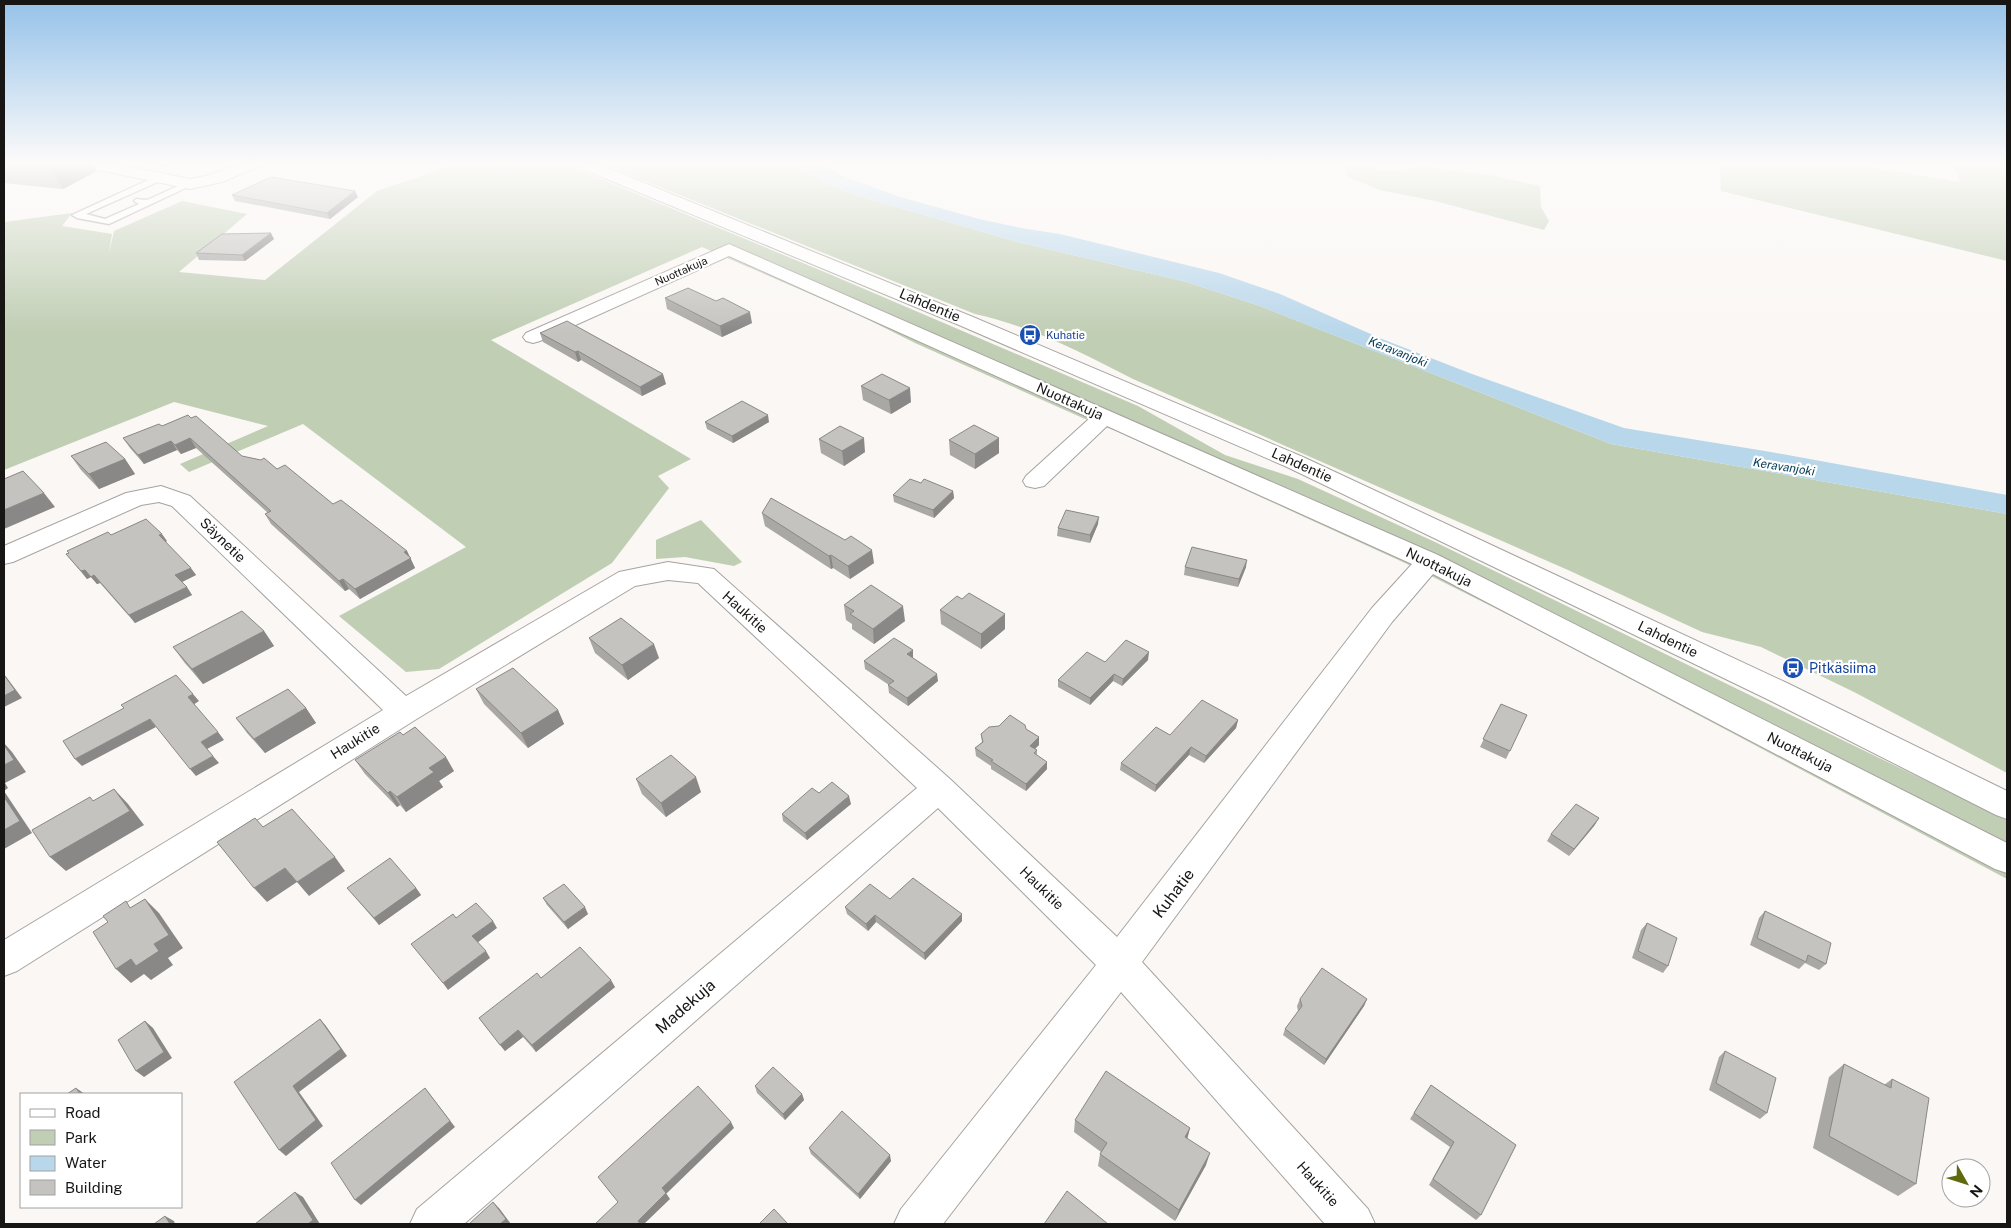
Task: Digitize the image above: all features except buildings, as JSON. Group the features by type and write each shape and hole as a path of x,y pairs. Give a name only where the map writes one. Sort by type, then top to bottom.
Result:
{"street":[{"name":"Lahdentie","path":"720,219 889,288 1295,462 1777,691 2007,806"},
{"name":"Nuottakuja","path":"532,337 729,249 1429,561 2007,859"},
{"path":"856,306 889,288"},
{"path":"1035,481 1104,417"},
{"name":"Säynetie","path":"4,556 135,498 161,494 182,501 404,712"},
{"name":"Kuhatie","path":"916,1224 1102,988 1382,615 1429,561"},
{"name":"Haukitie","path":"4,959 404,712 628,578 668,571 705,576 939,788 1119,963 1353,1224"},
{"name":"Madekuja","path":"432,1224 939,788"}],"lane":[{"path":"95,219 106,222 112,219"}],"green space":[{"path":"24,219 67,219 62,226 112,234 109,253 114,231 141,219 241,219 179,272 265,280 341,219 698,219 1138,406 1225,455 1298,479 1435,542 2007,820 2007,879 1525,623 1405,563 1116,431 915,343 859,315 702,247 491,340 691,459 658,476 669,488 612,563 439,669 406,672 339,616 466,547 303,424 189,472 180,464 268,426 174,402 4,470 4,222"},
{"path":"740,219 939,219 1014,241 1187,282 1260,306 1611,444 2007,514 2007,773 1854,692 1761,647 1702,632 1568,570 1133,379 1056,341 996,319 975,314"},
{"path":"1504,219 1548,219 1549,221 1544,230"},
{"path":"1837,219 2007,219 2007,261"},
{"path":"701,520 742,562 734,566 685,557 656,559 656,540"}],"water":[{"name":"Keravanjoki","path":"939,219 980,219 1060,234 1219,273 1280,294 1382,339 1472,374 1624,428 1771,452 2007,495 2007,514 1611,444 1260,306 1187,282 1014,241"}],"place":[{"name":"Kuhatie","path":"1030,335"},
{"name":"Pitkäsiima","path":"1793,668"}]}
